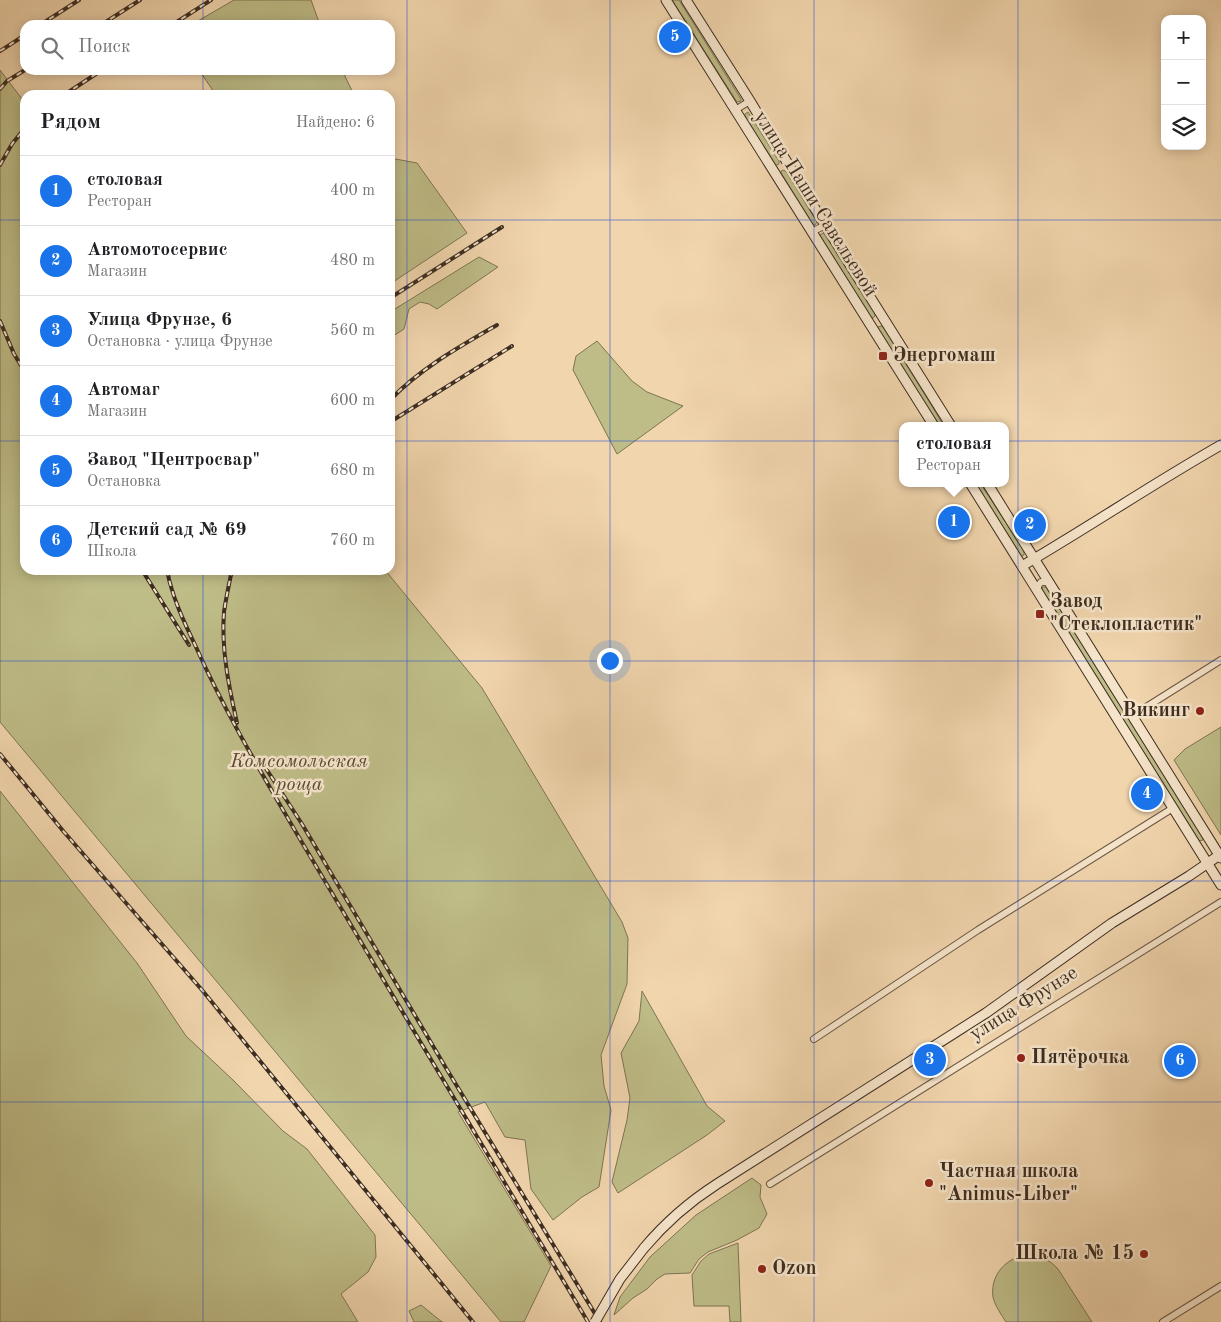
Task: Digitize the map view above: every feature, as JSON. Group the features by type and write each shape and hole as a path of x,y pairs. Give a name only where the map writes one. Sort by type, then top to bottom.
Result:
{"street":[{"name":"улица Паши Савельевой","path":"666,0 931,422"},
{"name":"улица Паши Савельевой","path":"686,0 948,422"},
{"path":"735,110 750,101"},
{"path":"812,232 825,225"},
{"path":"1022,566 1221,445"},
{"path":"973,487 1221,885"},
{"path":"595,1322 620,1279 654,1236 678,1212 717,1184 986,1013 1112,923 1220,856 990,487"},
{"path":"1038,591 1038,586 1041,582 1050,584"},
{"path":"1132,716 1221,660"},
{"path":"814,1039 978,930 1173,808"},
{"name":"улица Фрунзе","path":"770,1184 1221,902"},
{"path":"1163,1322 1221,1286"}],"green space":[{"path":"234,0 311,0 318,20 200,20"},
{"path":"672,0 679,0 741,101 737,102"},
{"name":"Комсомольская роща","path":"0,70 20,96 20,575 389,575 482,688 622,922 628,938 627,984 601,1055 604,1086 611,1110 599,1187 582,1197 553,1220 531,1189 525,1140 505,1137 485,1102 458,1112 551,1266 524,1322 501,1322 0,722"},
{"path":"202,75 344,75 352,90 213,90"},
{"path":"748,112 779,161 779,164 775,165 745,116"},
{"path":"395,159 417,163 467,233 395,281"},
{"path":"784,170 817,222 815,225 813,225 781,173"},
{"path":"823,233 875,313 873,318 820,237"},
{"path":"479,257 498,267 437,309 429,304 420,302 409,309 404,329 395,335 395,309"},
{"path":"878,327 884,328 942,422 934,422"},
{"path":"597,341 632,381 647,392 683,406 617,454 573,370 576,356"},
{"path":"976,487 983,487 1020,544 1024,555 1019,555"},
{"path":"1046,587 1203,840 1199,841 1041,590"},
{"path":"1221,727 1221,835 1174,760 1185,749"},
{"path":"0,791 137,963 186,1036 283,1131 307,1149 375,1235 376,1257 368,1272 341,1294 358,1322 0,1322"},
{"path":"642,991 707,1106 725,1121 707,1135 618,1193 612,1182 627,1120 630,1098 621,1053 639,1021"},
{"path":"752,1178 761,1185 760,1197 767,1214 759,1228 708,1252 699,1259 690,1273 665,1274 614,1315 620,1297 650,1257 696,1215"},
{"path":"738,1243 741,1322 730,1322 729,1306 694,1306 692,1275 701,1261 709,1254"},
{"path":"1026,1255 1044,1258 1058,1269 1092,1322 1006,1322 998,1310 993,1297 994,1282 1006,1264"},
{"path":"421,1305 442,1322 414,1322 409,1311"}],"railway":[{"path":"48,20 79,0"},
{"path":"109,20 140,0"},
{"path":"180,20 211,0"},
{"path":"0,51 20,38"},
{"path":"0,89 7,81 20,73"},
{"path":"72,90 94,75"},
{"path":"0,165 20,134"},
{"path":"395,295 502,227"},
{"path":"0,321 20,364"},
{"path":"395,395 427,368 497,325"},
{"path":"395,419 512,346"},
{"path":"145,575 189,645"},
{"path":"168,575 175,600 183,619 207,671 244,742 333,895 588,1322"},
{"path":"231,575 223,626 229,682 237,723"},
{"path":"0,754 64,832 202,990 473,1322"},
{"path":"265,767 302,824 446,1068 600,1322"}],"place":[{"name":"Завод \"Центросвар\"","path":"675,37"},
{"name":"Энергомаш","path":"883,356"},
{"name":"столовая","path":"954,522"},
{"name":"Автомотосервис","path":"1030,525"},
{"name":"Завод \"Стеклопластик\"","path":"1040,614"},
{"name":"Викинг","path":"1200,711"},
{"name":"Автомаг","path":"1147,794"},
{"name":"Пятёрочка","path":"1021,1058"},
{"name":"Улица Фрунзе, 6","path":"930,1060"},
{"name":"Детский сад № 69","path":"1180,1061"},
{"name":"Частная школа \"Animus-Liber\"","path":"929,1183"},
{"name":"Школа № 15","path":"1144,1254"},
{"name":"Ozon","path":"762,1269"}]}
